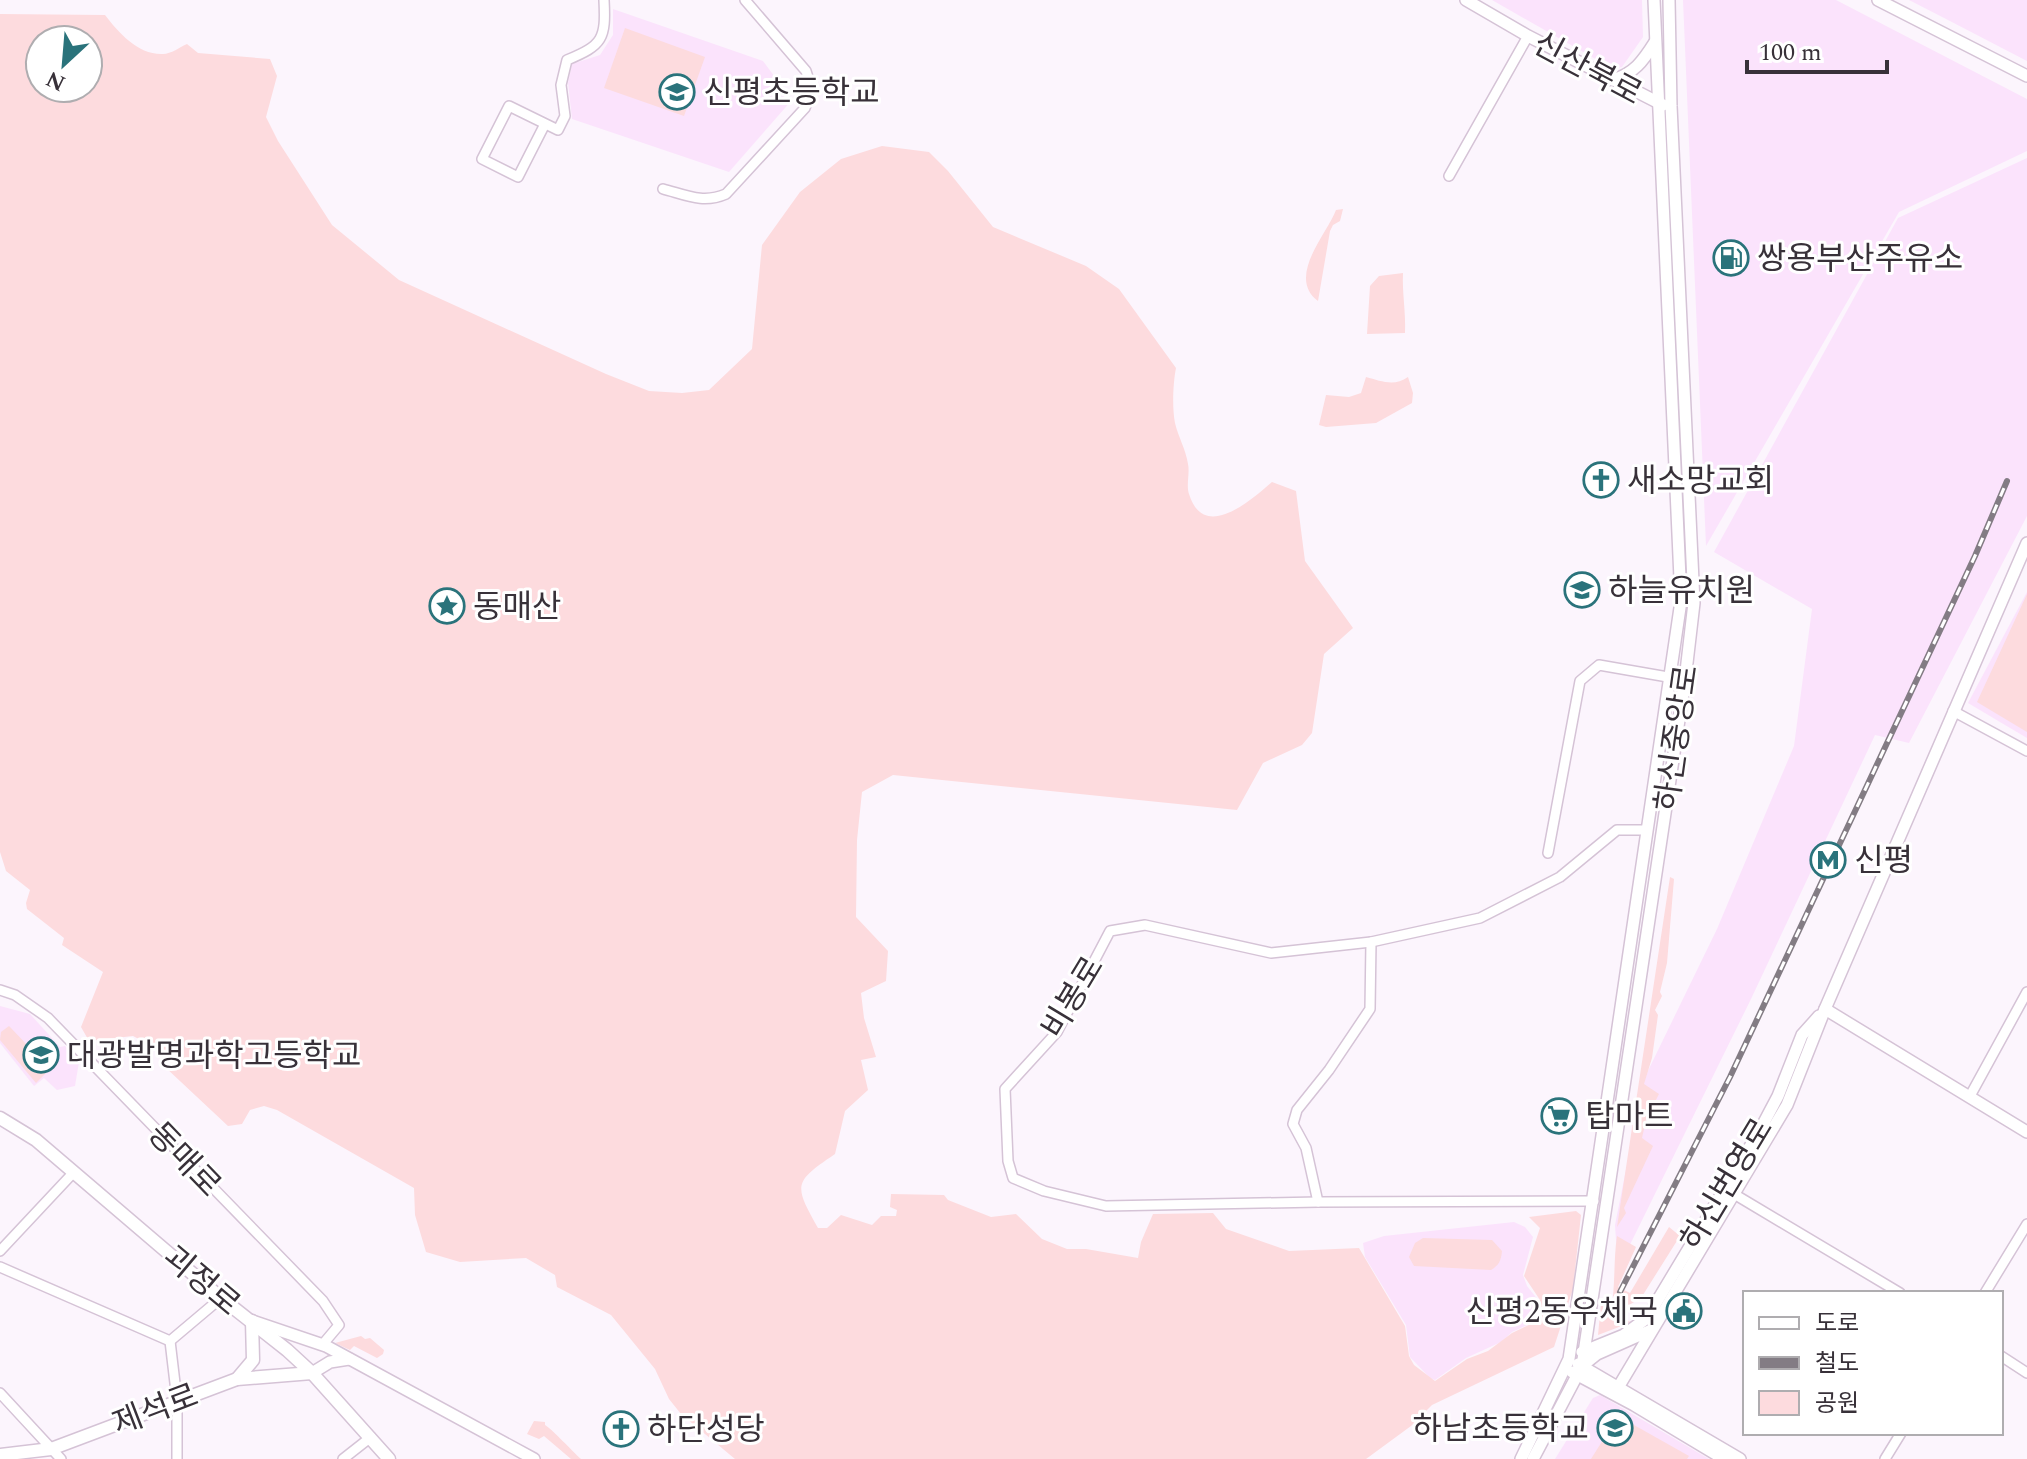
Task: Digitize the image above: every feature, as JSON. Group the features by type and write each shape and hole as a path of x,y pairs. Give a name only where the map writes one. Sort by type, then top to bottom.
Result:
{"main road":[{"name":"괴정로","path":"0,1118 36,1140 312,1373 389,1459"},
{"path":"237,1379 253,1360 252,1321"},
{"name":"제석로","path":"0,1455 51,1449 237,1379 312,1373"}],"street":[{"path":"545,124 518,177 482,159 509,106 558,130 565,116 561,85 567,60 594,48 606,30 604,0"},
{"path":"663,189 702,200 713,200 726,194 805,108 811,84 806,71 745,0"},
{"name":"신산북로","path":"1466,0 1657,104 1671,106"},
{"path":"1600,1202 1646,830 1681,601 1654,0"},
{"name":"하신중앙로","path":"1533,1459 1536,1442 1567,1363 1600,1202 1662,831 1694,603 1669,0"},
{"path":"1878,0 2027,76"},
{"path":"1449,176 1528,36"},
{"path":"1612,80 1626,76 1642,64 1655,41"},
{"name":"하신번영로","path":"1567,1363 1585,1351 1624,1335 1647,1318 1787,1105 1825,1009 2027,543"},
{"path":"1681,601 1694,603"},
{"path":"1548,853 1580,681 1599,665 1685,680"},
{"path":"1953,711 2027,751"},
{"name":"비봉로","path":"1600,1202 1106,1206 1044,1191 1013,1178 1008,1161 1005,1089 1057,1032 1110,931 1145,925 1271,953 1371,942 1480,918 1560,877 1617,830 1646,830"},
{"path":"1646,830 1662,831"},
{"path":"1318,1202 1306,1148 1293,1124 1297,1110 1329,1070 1370,1009 1371,942"},
{"name":"동매로","path":"0,990 15,995 48,1018 323,1301 339,1325 323,1344"},
{"path":"1970,1096 2027,992"},
{"path":"1825,1009 2027,1132"},
{"path":"0,1251 74,1172"},
{"path":"1729,1192 1897,1291"},
{"name":"하신번영로","path":"1619,1386 1729,1192"},
{"name":"하신중앙로","path":"1521,1459 1536,1442 1580,1370 1585,1351 1600,1202"},
{"path":"1986,1291 2027,1224"},
{"path":"0,1267 170,1341"},
{"path":"170,1341 221,1298"},
{"path":"252,1321 323,1344 534,1459"},
{"path":"1580,1370 1597,1354 1640,1337 1653,1328"},
{"path":"170,1341 177,1400 177,1459"},
{"path":"2003,1357 2027,1373"},
{"path":"312,1373 330,1362 350,1359"},
{"path":"1567,1363 1724,1459"},
{"path":"1580,1370 1619,1386 1740,1459"},
{"path":"0,1393 61,1459"},
{"path":"1885,1459 1900,1435"},
{"path":"343,1459 371,1437"}],"shaded area":[{"path":"1492,0 1642,0 1643,37 1622,67 1613,69"},
{"path":"1683,0 1836,0 2027,99 2027,151 1899,212 1706,546"},
{"path":"1909,0 2027,0 2027,61 1948,20"},
{"name":"신평초등학교","path":"613,9 763,61 792,100 729,172 572,119 568,83 572,64 600,55 613,35"},
{"path":"2027,158 2027,516 1909,743 1875,735 1751,999 1618,1269 1615,1225 1644,1079 1717,929 1794,746 1812,609 1714,552 1898,218"},
{"path":"2027,592 2027,738 1968,703"},
{"name":"대광발명과학고등학교","path":"0,1006 30,1014 60,1047 65,1046 79,1062 75,1086 57,1090 44,1078 34,1086 0,1043"},
{"path":"1514,1222 1525,1227 1533,1237 1523,1275 1539,1301 1540,1319 1466,1358 1435,1380 1430,1378 1410,1357 1406,1325 1365,1257 1363,1243 1384,1236"},
{"name":"하남초등학교","path":"1600,1395 1709,1459 1555,1459 1593,1398"}],"green space":[{"path":"0,14 105,15 130,42 145,51 169,53 187,44 198,53 270,59 277,76 266,117 332,225 399,280 649,391 682,393 709,390 752,349 762,245 800,192 841,159 882,146 929,152 993,227 1086,266 1119,289 1176,368 1174,417 1187,459 1189,494 1196,508 1205,515 1229,513 1272,482 1296,491 1305,561 1353,628 1324,654 1312,733 1302,745 1263,763 1237,810 893,775 862,792 857,840 856,917 888,951 886,981 861,993 864,1018 876,1057 861,1060 868,1090 845,1111 835,1154 812,1171 802,1185 804,1202 818,1228 827,1228 841,1215 872,1225 881,1216 896,1216 897,1210 890,1207 891,1194 944,1195 948,1200 991,1217 1016,1214 1042,1239 1067,1249 1138,1258 1153,1214 1213,1213 1226,1229 1289,1251 1359,1248 1405,1326 1409,1356 1414,1365 1435,1381 1467,1359 1488,1351 1512,1333 1541,1319 1540,1300 1524,1276 1540,1228 1529,1217 1576,1211 1581,1215 1573,1289 1554,1347 1432,1405 1411,1426 1366,1459 735,1459 681,1414 669,1399 655,1369 611,1315 557,1287 555,1275 526,1258 460,1262 426,1252 415,1215 414,1188 277,1110 264,1106 250,1110 242,1124 228,1126 165,1067 158,1049 133,1036 89,1041 81,1027 103,972 62,945 64,938 27,909 30,890 6,871 0,852"},
{"path":"625,28 705,57 684,116 604,88"},
{"path":"1343,209 1340,221 1330,231 1318,301 1309,291 1307,268 1336,210"},
{"path":"1403,273 1405,333 1367,334 1370,286 1379,276"},
{"path":"1366,377 1393,382 1408,377 1413,393 1412,403 1376,423 1319,425 1326,395 1349,397 1361,393"},
{"path":"2027,594 2027,732 1977,702"},
{"path":"1670,877 1674,879 1667,963 1660,992 1662,996 1655,1010 1658,1015 1652,1058 1644,1084 1659,1094 1646,1120 1642,1138 1653,1146 1624,1208 1626,1213 1617,1227"},
{"path":"9,1026 50,1069 36,1083 0,1040 1,1032"},
{"path":"1669,1227 1680,1236 1641,1298 1629,1305 1613,1296 1617,1236 1636,1247 1618,1287 1630,1293"},
{"path":"1423,1238 1492,1240 1502,1251 1501,1257 1491,1270 1414,1266 1409,1257 1415,1243"},
{"path":"1601,1304 1619,1319 1632,1322 1598,1335"},
{"path":"361,1336 370,1338 384,1350 383,1354 377,1358 354,1346 350,1350 335,1343"},
{"path":"1618,1416 1689,1456 1687,1459 1591,1459"},
{"path":"534,1421 545,1422 581,1459 571,1459 544,1436 539,1439 527,1434"}],"railway":[{"path":"1620,1292 1730,1077 1975,556 2007,481"}],"place":[{"name":"신평초등학교","path":"677,92"},
{"name":"쌍용부산주유소","path":"1731,258"},
{"name":"새소망교회","path":"1601,480"},
{"name":"하늘유치원","path":"1582,590"},
{"name":"동매산","path":"447,606"},
{"name":"신평","path":"1828,860"},
{"name":"대광발명과학고등학교","path":"41,1055"},
{"name":"탑마트","path":"1559,1116"},
{"name":"신평2동우체국","path":"1684,1311"},
{"name":"하남초등학교","path":"1615,1428"},
{"name":"하단성당","path":"621,1429"}]}
